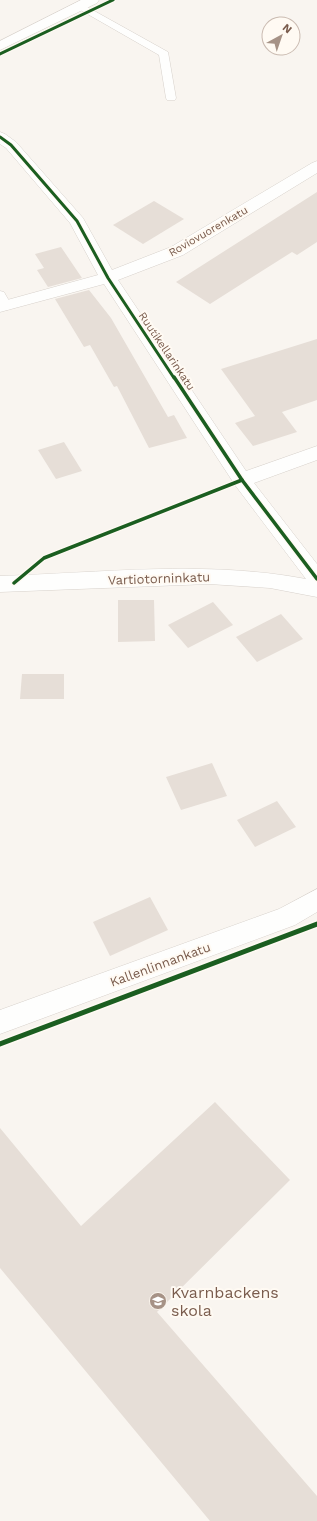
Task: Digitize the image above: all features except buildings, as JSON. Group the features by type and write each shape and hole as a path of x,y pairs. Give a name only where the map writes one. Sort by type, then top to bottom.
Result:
{"street":[{"path":"0,46 86,3"},
{"name":"Ruutikellarinkatu","path":"0,137 10,145 76,221 108,278 242,480 317,579"},
{"name":"Roviovuorenkatu","path":"2,303 108,278 178,251 317,166"},
{"path":"242,480 317,453"},
{"name":"Vartiotorninkatu","path":"0,584 209,576 270,580 317,589"},
{"name":"Kallenlinnankatu","path":"0,1022 287,917 317,900"}],"lane":[{"path":"86,3 164,54 171,98"}],"cycle path":[{"path":"0,54 113,0"},
{"path":"0,137 11,145 77,221 108,278 242,480 317,579"},
{"path":"14,583 44,558 242,480"},
{"path":"0,1044 317,924"}],"place":[{"name":"Kvarnbackens skola","path":"158,1301"}]}
